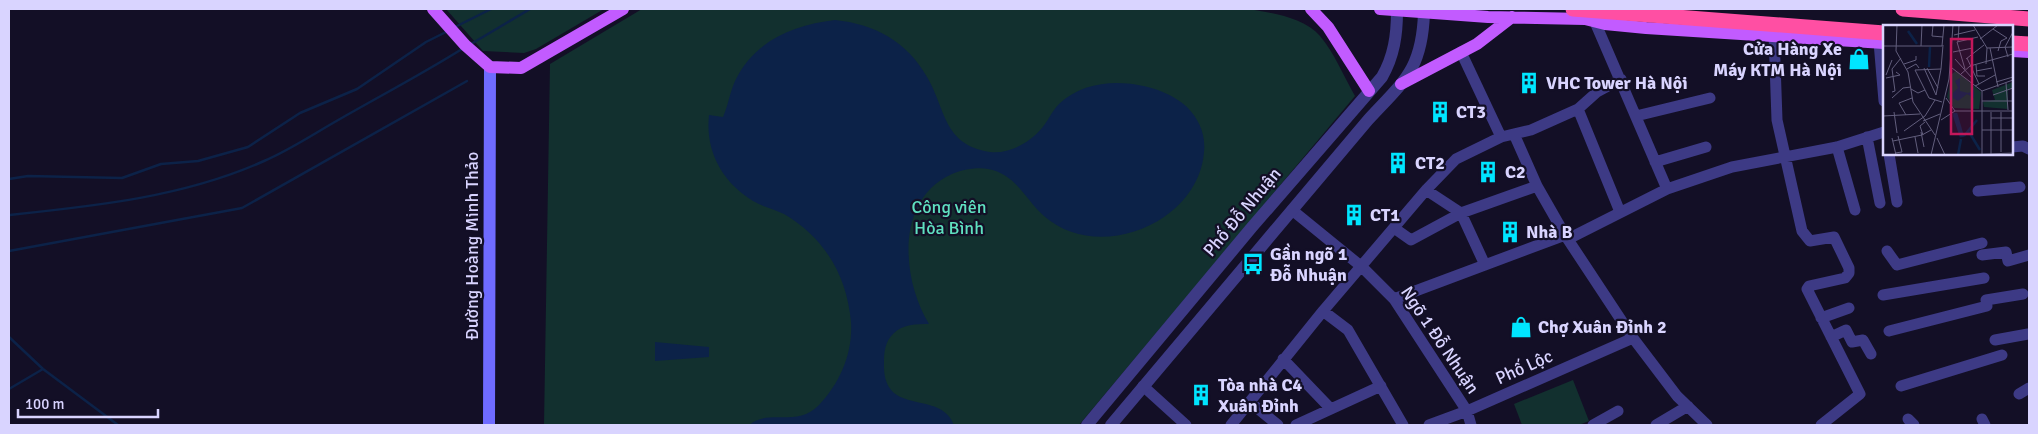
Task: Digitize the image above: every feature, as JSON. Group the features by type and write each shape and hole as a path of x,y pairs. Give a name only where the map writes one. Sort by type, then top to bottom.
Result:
{"highway":[{"path":"1573,9 1883,38"},
{"path":"1903,9 2029,19"},
{"path":"2013,44 2029,45"}],"main road":[{"path":"433,9 465,45 490,67 521,68 623,9"},
{"path":"1311,9 1328,27 1368,91"},
{"path":"1380,9 1590,20 1646,28 1883,38"},
{"path":"1962,9 2029,14"},
{"path":"1590,20 1605,14 1883,38"},
{"path":"1401,84 1477,44 1512,17"},
{"path":"2013,51 2029,52"},
{"name":"Đường Hoàng Minh Thảo","path":"488,425 490,67"}],"street":[{"name":"Phố Đỗ Nhuận","path":"1093,423 1368,91 1382,77 1395,47 1397,10"},
{"path":"1111,425 1401,84 1417,62 1421,47 1424,11"},
{"path":"1590,20 1621,79 1667,190"},
{"path":"1774,34 1776,102 1784,157 1802,231 1806,238 1816,241 1834,237 1849,274 1845,278 1809,286 1806,289 1860,394 1821,425"},
{"path":"1461,52 1501,137"},
{"path":"1231,425 1251,403 1283,359 1323,311 1426,190 1456,160 1501,137 1531,130 1578,109 1597,92 1621,79"},
{"path":"1636,116 1710,98"},
{"path":"1578,109 1620,212"},
{"path":"1394,299 1566,237 1667,190 1732,167 1836,147 1883,132"},
{"path":"1514,134 1538,186 1566,237 1633,338 1677,396 1707,425"},
{"path":"1867,137 1880,204"},
{"path":"2013,147 2024,146 2029,149"},
{"path":"1655,162 1706,147"},
{"path":"1836,147 1856,210"},
{"path":"1889,155 1897,202"},
{"path":"1394,228 1411,240 1461,213 1538,186"},
{"path":"1978,191 2020,187"},
{"path":"1426,190 1461,213 1485,265"},
{"name":"Ngõ 1 Đỗ Nhuận","path":"1292,210 1362,267 1394,299 1467,411 1471,425"},
{"path":"1887,251 1897,265 1982,243"},
{"path":"1982,255 2006,252 2008,260 2029,256"},
{"path":"1883,295 1984,278"},
{"path":"1889,330 2023,294"},
{"path":"1821,318 1849,308"},
{"path":"1323,311 1348,330 1403,425"},
{"path":"1831,337 1846,330 1852,342 1863,340 1871,354"},
{"path":"1994,340 2028,334"},
{"name":"Phố Lộc","path":"1429,425 1467,411 1633,338"},
{"path":"1901,386 2002,355"},
{"path":"1283,359 1330,408"},
{"path":"1143,386 1186,425"},
{"path":"1296,425 1381,386"},
{"path":"1251,403 1278,425"},
{"path":"1656,425 1688,406"},
{"path":"1593,425 1618,411"}],"green space":[{"path":"446,9 604,9 536,49 524,53 483,51"},
{"name":"Công viên Hòa Bình","path":"642,9 1249,9 1287,17 1305,24 1313,30 1330,49 1355,96 1079,425 544,425 550,64"},
{"path":"1573,380 1589,421 1579,425 1522,425 1514,404"}],"water":[{"path":"835,20 876,30 888,36 910,53 927,77 954,134 963,142 975,148 997,152 1019,146 1037,133 1059,104 1067,97 1096,85 1117,83 1151,88 1171,96 1187,107 1198,122 1203,133 1203,162 1192,189 1186,197 1164,217 1150,225 1120,235 1088,236 1057,226 1044,216 1006,176 988,169 959,172 950,175 932,187 920,203 912,222 909,243 909,264 913,286 929,324 910,325 901,328 890,337 885,351 884,363 886,380 892,391 902,397 937,408 947,414 954,425 749,425 765,418 802,415 819,405 833,387 844,367 851,334 849,305 839,274 822,247 811,235 784,214 753,201 732,185 724,175 713,153 710,141 709,115 723,117 735,81 743,67 764,45 776,37 804,26"},
{"path":"655,342 709,347 709,357 655,361"}],"waterway":[{"path":"455,27 491,9"},
{"path":"471,44 530,9"},
{"path":"9,179 28,176 122,178 161,164 198,161 248,147 300,113 357,89 426,42 448,31"},
{"path":"9,215 139,198 171,192 234,173 293,147 462,49"},
{"path":"9,251 242,208 467,81"},
{"path":"9,337 43,369 118,425"},
{"path":"9,389 43,369"}],"place":[{"name":"Cửa Hàng Xe Máy KTM Hà Nội","path":"1859,59"},
{"name":"VHC Tower Hà Nội","path":"1529,83"},
{"name":"CT3","path":"1440,112"},
{"name":"CT2","path":"1398,163"},
{"name":"C2","path":"1488,172"},
{"name":"CT1","path":"1354,215"},
{"name":"Nhà B","path":"1510,232"},
{"name":"Gần ngõ 1 Đỗ Nhuận","path":"1253,264"},
{"name":"Chợ Xuân Đỉnh 2","path":"1521,327"},
{"name":"Tòa nhà C4 Xuân Đỉnh","path":"1201,395"}]}
